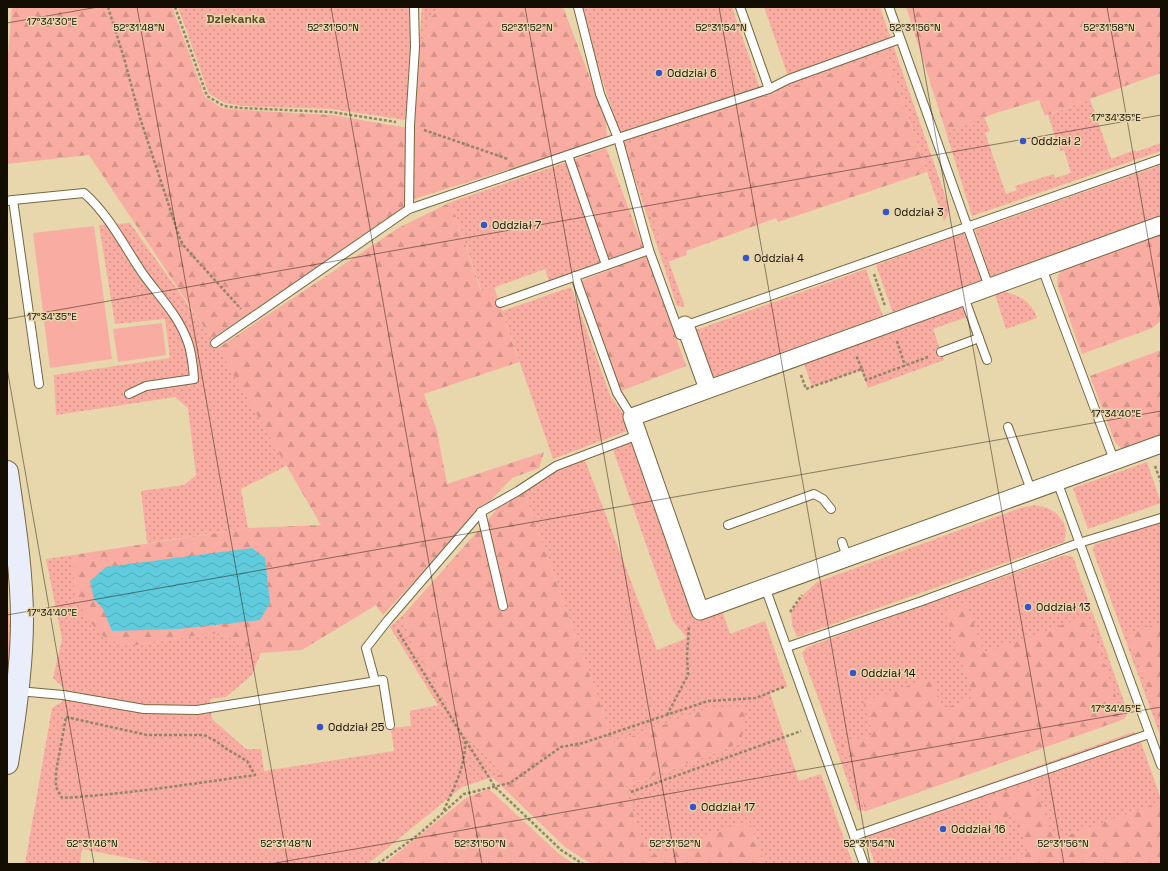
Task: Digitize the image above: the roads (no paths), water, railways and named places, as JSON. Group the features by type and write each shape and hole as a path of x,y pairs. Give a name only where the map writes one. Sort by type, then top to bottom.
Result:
{"street":[{"path":"1161,225 632,417 700,611 766,587 845,550 1031,490 1161,444"},
{"path":"681,327 704,391"},
{"path":"7,472 17,541 22,620 18,690 7,763"}],"lane":[{"path":"409,209 410,125 415,47 414,7"},
{"path":"578,7 600,94 618,138 650,250 681,327 1161,159"},
{"path":"740,7 769,89"},
{"path":"889,7 989,288"},
{"path":"215,343 409,209 618,138 769,89 789,79 900,39"},
{"path":"568,155 606,265"},
{"path":"39,384 10,201 84,193 96,203 107,217 144,274 179,323 187,340 192,356 194,379 146,386 129,394"},
{"path":"500,303 650,250"},
{"path":"1042,268 1114,460"},
{"path":"575,276 617,393 632,417"},
{"path":"964,297 987,360"},
{"path":"941,352 979,338"},
{"path":"1008,427 1031,490"},
{"path":"374,681 366,648 481,512 518,491 556,466 638,435"},
{"path":"1057,481 1161,765"},
{"path":"728,525 814,494 823,499 831,509"},
{"path":"481,512 503,606"},
{"path":"787,647 922,601 1079,543 1161,518"},
{"path":"766,587 864,864"},
{"path":"18,690 63,695 144,709 197,710 383,680 390,725"},
{"path":"854,836 1149,734"}],"water":[{"path":"252,548 265,558 270,603 260,620 178,629 112,631 103,609 94,599 90,581 106,567"}],"place":[{"name":"Oddział 6","path":"659,73"},
{"name":"Oddział 2","path":"1023,141"},
{"name":"Oddział 3","path":"886,212"},
{"name":"Oddział 7","path":"484,225"},
{"name":"Oddział 4","path":"746,258"},
{"name":"Oddział 13","path":"1028,607"},
{"name":"Oddział 14","path":"853,673"},
{"name":"Oddział 25","path":"320,727"},
{"name":"Oddział 17","path":"693,807"},
{"name":"Oddział 16","path":"943,829"}],"district":[{"name":"Dziekanka","path":"236,19"}]}
